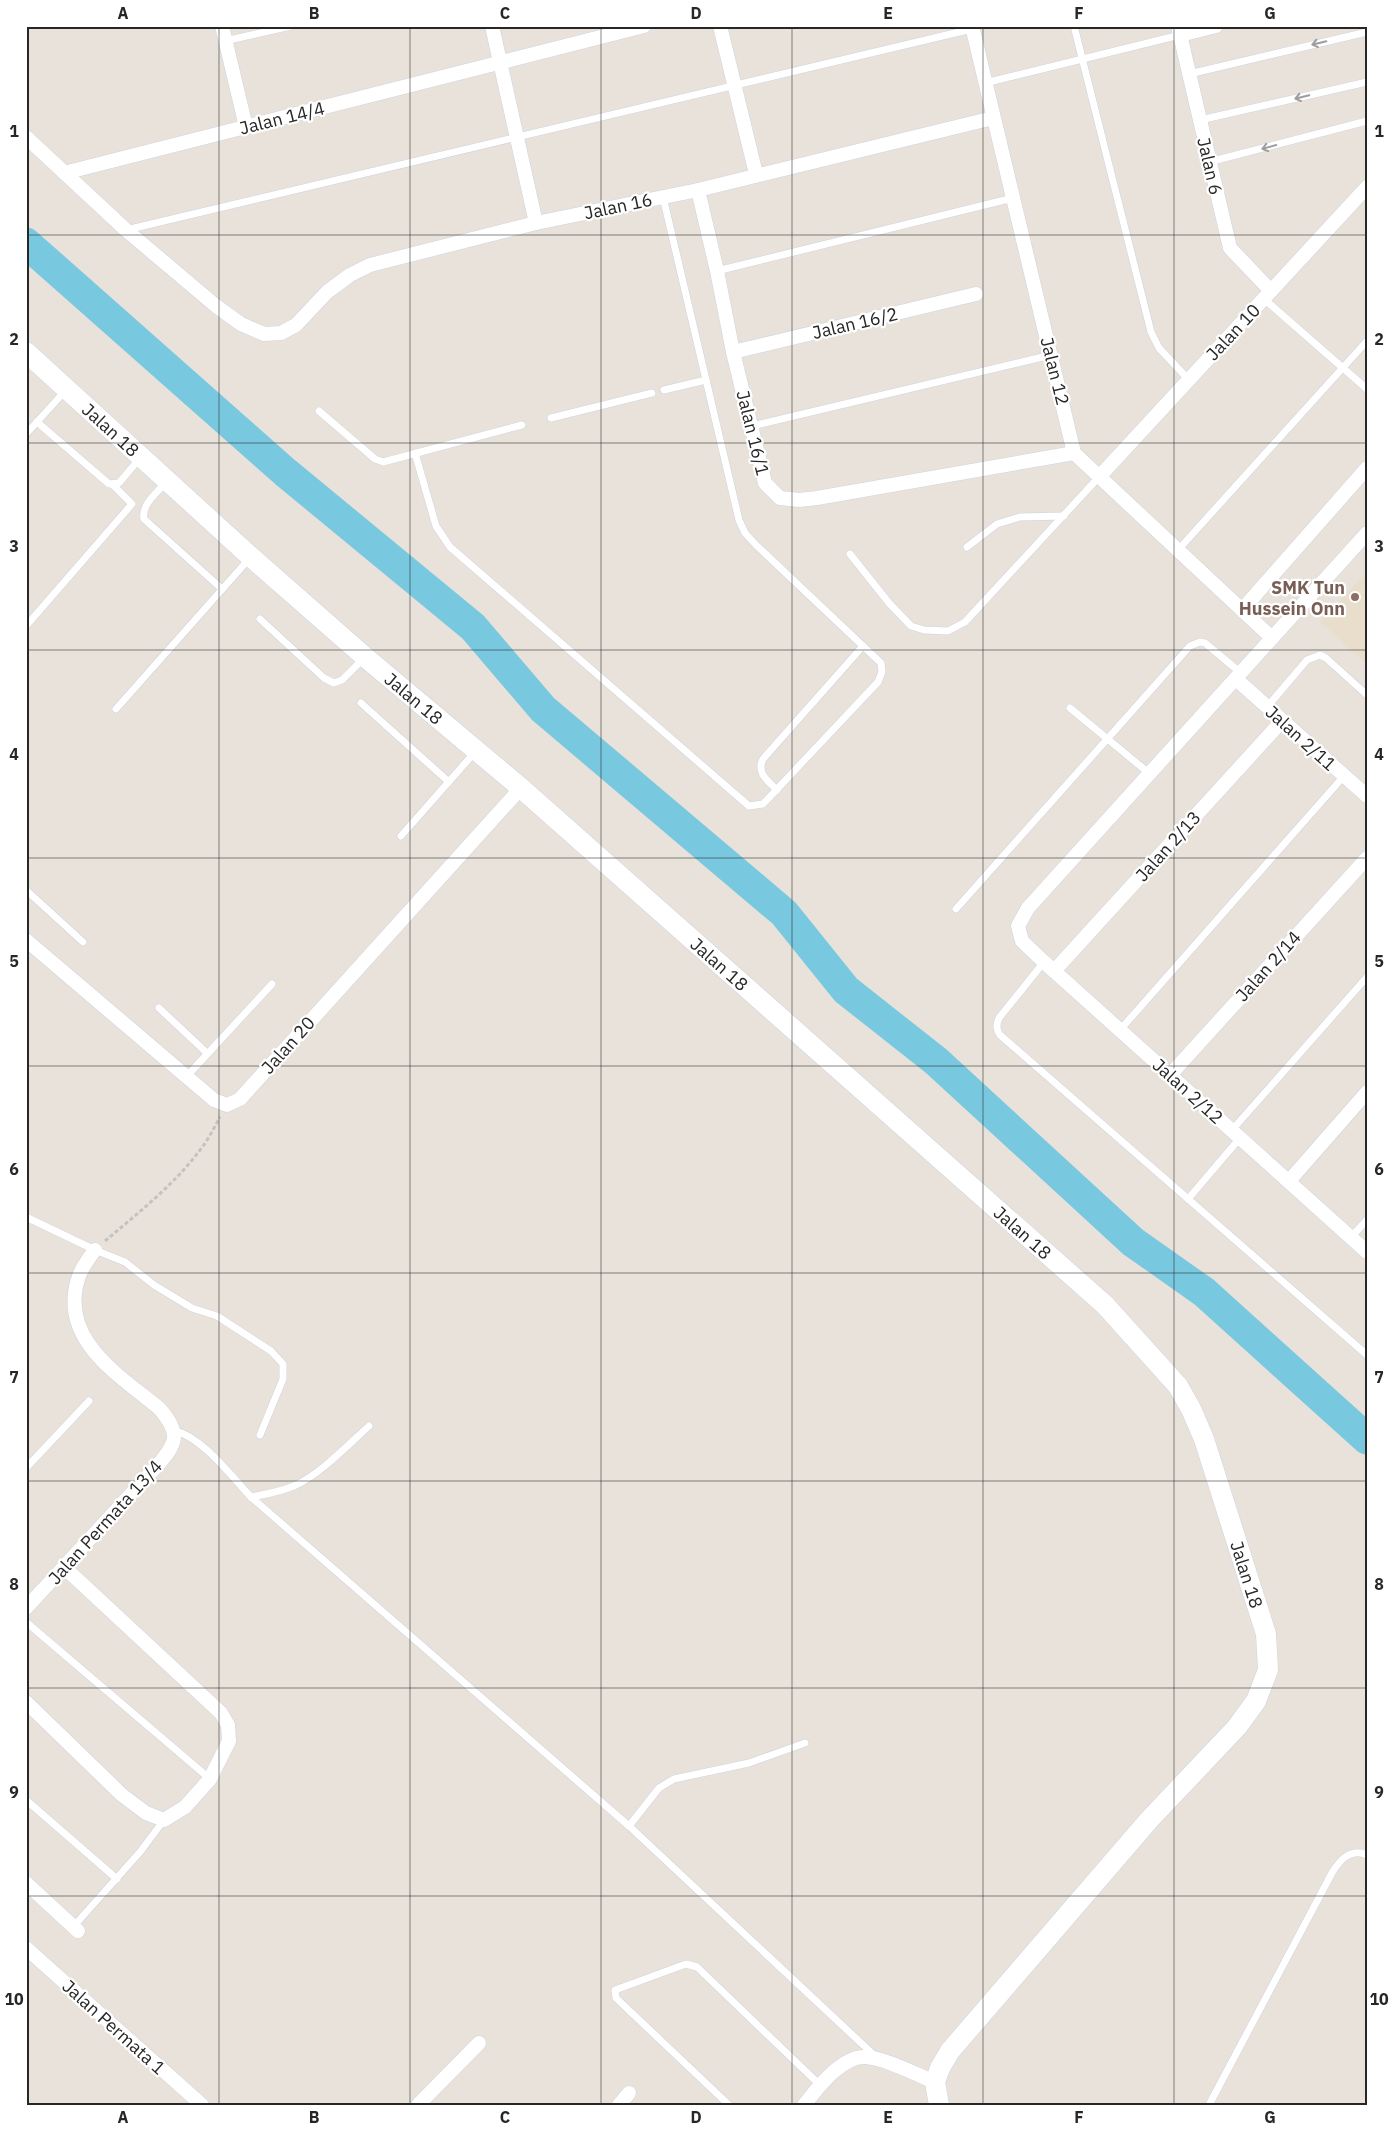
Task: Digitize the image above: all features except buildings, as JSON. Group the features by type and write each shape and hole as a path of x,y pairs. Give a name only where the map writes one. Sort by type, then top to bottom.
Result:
{"street":[{"path":"222,26 246,127"},
{"path":"492,26 536,223"},
{"name":"Jalan 14/4","path":"64,173 644,26"},
{"path":"720,26 756,174"},
{"path":"1179,31 1216,26"},
{"name":"Jalan 12","path":"972,28 1074,453"},
{"name":"Jalan 6","path":"1179,31 1230,248 1268,295"},
{"name":"Jalan 16","path":"126,230 216,306 241,324 264,334 281,333 296,325 327,292 350,275 370,265 536,223 698,190 756,174 994,118"},
{"path":"26,137 126,230"},
{"name":"Jalan 10","path":"1099,476 1367,187"},
{"name":"Jalan 16/1","path":"698,190 733,352 765,484 780,498 799,500 1074,453"},
{"name":"Jalan 16/2","path":"733,352 976,294"},
{"name":"Jalan 18","path":"26,353 251,557 521,788 1105,1305 1178,1386 1191,1409 1204,1439 1266,1634 1268,1670 1256,1701 1237,1727 1149,1820 950,2051 940,2068 936,2095"},
{"path":"1074,453 1272,638"},
{"path":"1242,610 1367,468"},
{"path":"1150,774 1367,533"},
{"name":"Jalan 2/11","path":"1238,676 1282,721 1367,796"},
{"name":"Jalan 2/13","path":"1049,967 1282,721"},
{"name":"Jalan 2/12","path":"1150,774 1028,908 1018,926 1022,942 1367,1252"},
{"name":"Jalan 20","path":"227,1105 240,1099 521,788"},
{"name":"Jalan 2/14","path":"1170,1075 1367,858"},
{"path":"26,940 214,1100 227,1105"},
{"path":"1289,1181 1367,1092"},
{"path":"95,1250 79,1274 75,1290 74,1309 77,1326 97,1356 160,1409 175,1431"},
{"name":"Jalan Permata 13/4","path":"26,1608 65,1568 169,1452 174,1442 175,1431"},
{"path":"26,1702 122,1794 146,1814 164,1820 185,1807 210,1779 229,1741 228,1725 221,1713 65,1568"},
{"path":"26,1883 75,1929"},
{"name":"Jalan Permata 1","path":"26,1948 202,2105"},
{"path":"418,2105 479,2042"},
{"path":"804,2105 820,2084 841,2065 853,2059 865,2057 880,2060 936,2095"},
{"path":"619,2105 629,2093"}],"lane":[{"path":"225,41 291,26"},
{"path":"1074,26 1152,332 1159,348 1188,380"},
{"path":"126,230 972,28"},
{"path":"985,83 1082,59 1179,31"},
{"path":"1189,74 1367,32"},
{"path":"1200,120 1367,82"},
{"path":"1209,162 1367,121"},
{"path":"415,453 436,526 450,546 749,806 763,804 777,790 878,682 882,672 881,663 746,533 739,520 663,197"},
{"path":"717,271 1013,198"},
{"path":"1268,295 1342,368 1367,389"},
{"path":"1178,550 1367,341"},
{"path":"752,426 1051,355"},
{"path":"664,390 706,380"},
{"path":"26,434 66,390"},
{"path":"551,418 652,392"},
{"path":"319,411 375,459 383,462 522,425"},
{"path":"26,626 132,504 113,485 109,484 37,422"},
{"path":"113,485 119,483 141,457"},
{"path":"850,554 889,603 911,626 924,630 948,630 965,622 1099,476"},
{"path":"168,481 146,505 142,513 144,519 222,589"},
{"path":"967,547 997,524 1020,517 1064,516"},
{"path":"116,709 251,557"},
{"path":"260,619 324,678 334,683 342,680 366,657"},
{"path":"956,908 1190,646 1200,642 1205,643 1238,676"},
{"path":"777,790 763,776 760,765 763,759 863,646"},
{"path":"1267,707 1307,660 1320,655 1326,658 1367,696"},
{"path":"362,703 449,782"},
{"path":"1070,708 1150,774"},
{"path":"401,836 477,750"},
{"path":"1120,1030 1344,776"},
{"path":"26,890 84,942"},
{"path":"1049,967 999,1018 996,1024 997,1030 1367,1355"},
{"path":"1188,1199 1236,1134 1367,977"},
{"path":"187,1076 207,1052 272,984"},
{"path":"159,1008 207,1052"},
{"path":"26,1217 125,1262 154,1285 192,1308 217,1316 271,1351 283,1364 284,1379 260,1435"},
{"path":"1351,1237 1367,1220"},
{"path":"26,1468 89,1401"},
{"path":"251,1497 273,1494 310,1478 369,1426"},
{"path":"175,1431 186,1433 200,1445 251,1497 629,1826 880,2060"},
{"path":"26,1622 210,1779"},
{"path":"629,1826 659,1788 674,1779 740,1766 805,1744"},
{"path":"26,1800 117,1879"},
{"path":"75,1929 164,1820"},
{"path":"1209,2105 1332,1871 1340,1860 1348,1854 1359,1852 1367,1855"},
{"path":"729,2105 616,1998 615,1990 686,1964 697,1967 820,2084"}],"path":[{"path":"95,1250 154,1200 186,1167 201,1150 227,1105"}],"shaded area":[{"name":"SMK Tun Hussein Onn","path":"1367,572 1367,664 1320,622"}],"waterway":[{"path":"26,243 285,472 473,627 543,709 784,913 846,990 936,1061 1133,1242 1204,1292 1367,1439"}],"place":[{"name":"SMK Tun Hussein Onn","path":"1355,597"}]}
